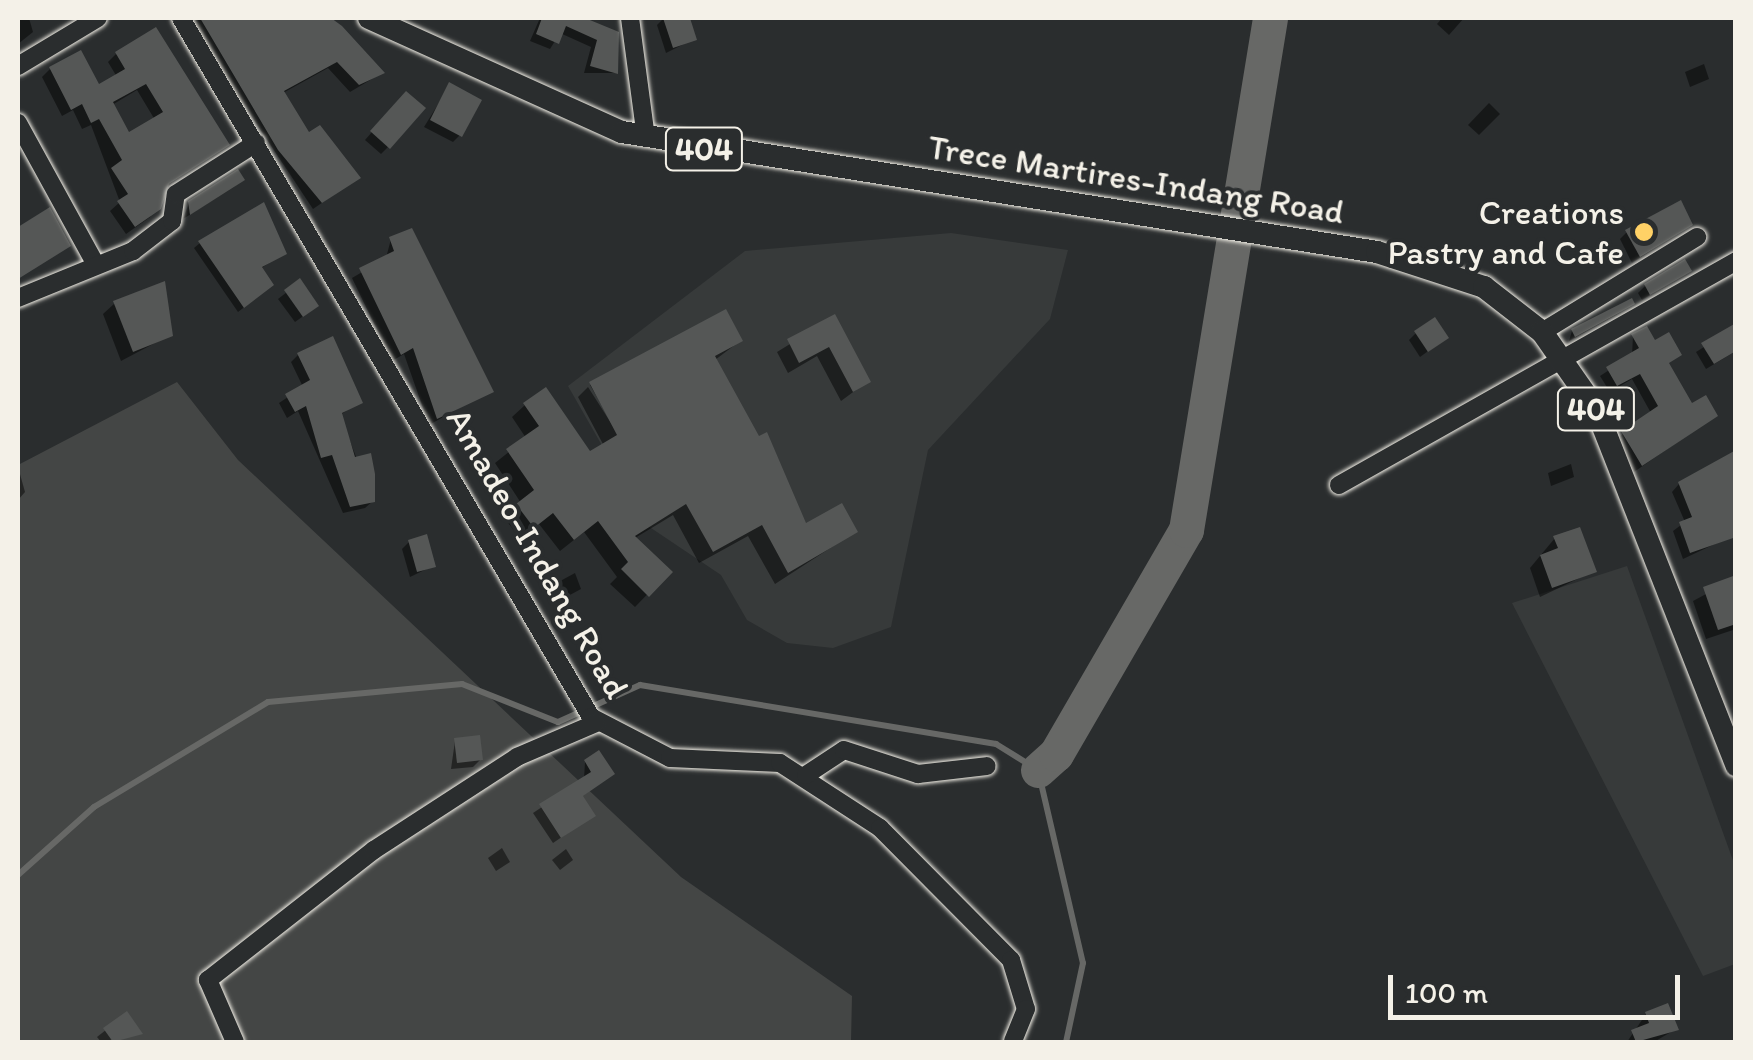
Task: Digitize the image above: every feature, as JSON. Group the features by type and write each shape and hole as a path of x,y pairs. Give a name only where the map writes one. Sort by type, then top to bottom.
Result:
{"main road":[{"name":"Trece Martires-Indang Road","path":"369,18 546,104 646,138 1277,236 1442,269 1500,297 1542,332 1568,362 1615,451 1736,765"}],"street":[{"path":"18,66 98,18"},
{"name":"Amadeo-Indang Road","path":"181,18 594,720 670,758 780,763 806,775 894,841 1000,944 1026,1009 1013,1042"},
{"path":"630,18 646,138"},
{"path":"18,124 96,265"},
{"path":"18,298 156,235 172,221 176,194 256,143"},
{"path":"1542,332 1698,236"},
{"path":"1340,484 1568,362 1736,261"},
{"path":"235,1042 208,980 390,840 517,757 594,720"},
{"path":"806,775 844,750 918,774 988,766"}],"shaded area":[{"path":"951,233 1068,250 1050,319 928,450 891,627 833,648 787,643 747,620 721,575 648,526 568,386 745,251"},
{"path":"177,382 238,460 681,877 852,996 851,1042 18,1042 18,465"},
{"path":"1627,566 1735,866 1735,964 1703,976 1512,603"}],"building":[{"path":"200,18 331,18 342,26 385,73 359,85 337,62 284,91 309,132 320,125 361,178 322,203 278,150"},
{"path":"542,18 585,18 619,32 618,74 590,66 597,40 566,26 559,44 536,34"},
{"path":"663,18 690,18 697,40 673,48"},
{"path":"156,27 230,145 169,184 161,209 135,227 117,201 128,194 111,168 122,160 99,119 91,123 82,104 71,110 49,67 81,50 99,84 125,69 115,52","holes":["146,84 163,112 129,132 113,102"]},
{"path":"449,82 482,100 462,137 430,120"},
{"path":"406,91 426,108 390,149 370,131"},
{"path":"238,169 245,180 190,215 188,201"},
{"path":"1681,200 1693,225 1640,257 1625,230"},
{"path":"264,202 287,254 262,267 274,285 244,308 198,241"},
{"path":"50,207 71,246 18,279 18,227"},
{"path":"412,228 494,392 437,419 413,348 401,355 359,268 394,251 389,237"},
{"path":"1685,259 1692,271 1650,295 1644,284"},
{"path":"300,278 319,306 303,317 284,290"},
{"path":"165,281 173,336 133,352 113,301"},
{"path":"1632,298 1635,304 1575,337 1571,329"},
{"path":"726,309 743,341 715,356 759,436 767,432 806,523 842,503 858,532 788,573 762,525 713,552 686,504 635,536 673,572 649,597 621,569 628,562 598,521 574,540 553,513 534,528 516,504 534,490 506,449 539,426 523,403 546,387 590,451 617,435 589,382"},
{"path":"835,314 871,382 853,392 829,347 799,363 787,339"},
{"path":"1435,317 1449,338 1428,352 1414,331"},
{"path":"1736,323 1736,351 1714,364 1701,343"},
{"path":"1647,326 1655,340 1669,332 1682,355 1669,363 1692,403 1706,395 1718,416 1642,466 1621,431 1658,406 1640,374 1617,386 1606,367 1639,348 1631,334"},
{"path":"333,336 363,403 342,413 355,457 371,453 375,474 375,502 350,507 332,455 321,458 306,406 295,412 285,394 310,380 297,353"},
{"path":"1736,450 1736,537 1690,553 1679,522 1692,517 1678,482"},
{"path":"1580,527 1597,572 1552,588 1540,555 1558,548 1553,536"},
{"path":"427,534 436,567 417,572 408,540"},
{"path":"1736,575 1736,624 1718,630 1703,587"},
{"path":"480,735 483,760 457,763 454,738"},
{"path":"599,750 615,774 583,796 596,816 561,838 539,804 591,772 584,760"},
{"path":"1668,1003 1679,1030 1636,1042 1631,1030 1649,1023 1645,1012"},
{"path":"127,1011 143,1034 113,1042 103,1028"}],"waterway":[{"path":"1038,770 1056,754 1186,530 1270,18"},
{"path":"18,875 94,807 268,702 462,684 558,722 640,685 996,744 1038,770 1083,963 1066,1042"}],"place":[{"name":"Creations Pastry and Cafe","path":"1644,232"}]}
